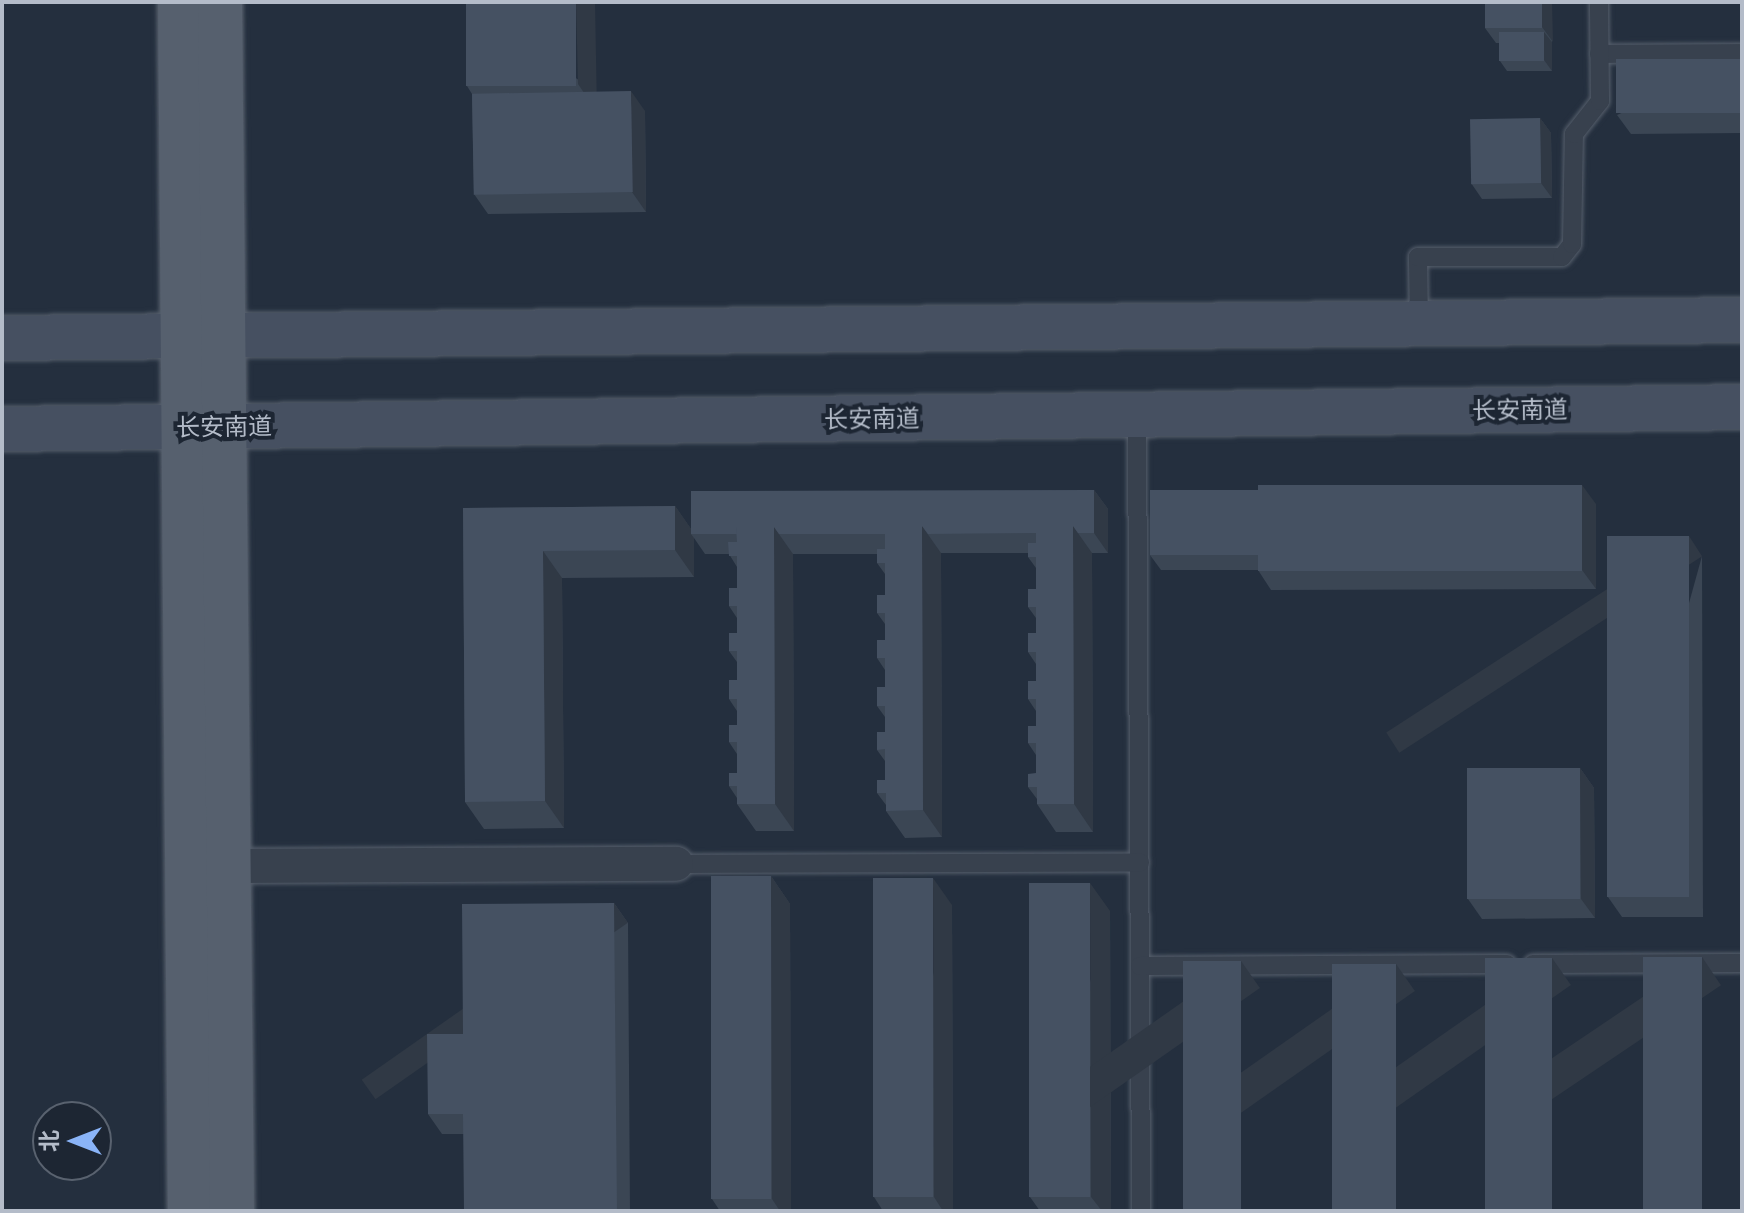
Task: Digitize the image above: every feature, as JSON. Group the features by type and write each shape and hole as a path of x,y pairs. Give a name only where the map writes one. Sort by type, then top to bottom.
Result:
{"main road":[{"path":"180,2 203,336 204,427 190,1211"},
{"path":"203,336 220,2"},
{"path":"2,338 1742,320"},
{"name":"长安南道","path":"2,429 1742,407"},
{"path":"204,427 229,866 232,1211"}],"street":[{"path":"229,866 676,864"}],"lane":[{"path":"1419,323 1418,257 1562,257 1572,244 1574,134 1600,101 1599,2"},
{"path":"1599,54 1742,53"},
{"path":"1137,416 1141,1211"},
{"path":"676,864 1140,862"},
{"path":"1140,966 1742,963"}],"building":[{"path":"466,2 576,2 576,86 466,86"},
{"path":"1485,2 1542,2 1542,28 1485,28"},
{"path":"1499,32 1544,32 1544,61 1499,61"},
{"path":"1616,59 1742,59 1742,113 1616,113"},
{"path":"631,91 633,192 474,195 472,94"},
{"path":"1540,118 1541,183 1471,184 1470,119"},
{"path":"1258,485 1582,485 1582,571 1258,571"},
{"path":"1094,490 1094,533 1078,533 1073,526 1036,526 1036,533 928,534 922,526 885,526 885,534 779,534 774,527 736,527 737,534 691,534 691,491"},
{"path":"1150,490 1258,490 1258,555 1150,555"},
{"path":"675,506 675,550 543,551 545,801 465,802 463,508"},
{"path":"885,526 922,526 923,810 886,811 886,793 877,793 877,780 885,780 885,749 877,750 877,732 885,732 885,706 877,706 877,687 885,687 885,658 877,658 877,640 885,640 885,613 877,613 877,595 885,595 885,563 877,563 877,549 885,549"},
{"path":"1036,526 1073,526 1074,804 1037,804 1037,787 1028,787 1028,774 1036,773 1036,743 1028,743 1028,726 1036,726 1036,699 1028,699 1028,681 1036,681 1036,652 1028,652 1028,633 1036,633 1036,607 1028,607 1028,589 1036,589 1036,557 1028,557 1028,543 1036,543"},
{"path":"736,527 774,527 775,804 737,804 737,786 729,786 729,773 737,773 737,742 729,742 729,725 737,725 737,699 729,699 729,680 737,680 737,651 729,651 729,633 737,633 737,606 729,606 729,588 737,588 737,556 729,556 728,542 737,542"},
{"path":"1607,536 1689,536 1689,897 1607,897"},
{"path":"1467,768 1580,768 1580,899 1467,899"},
{"path":"711,876 771,876 771,1199 711,1199"},
{"path":"873,878 933,878 933,1197 873,1197"},
{"path":"1029,883 1090,883 1090,1197 1029,1197"},
{"path":"614,903 617,1211 464,1211 463,1114 428,1114 427,1034 463,1034 462,904"},
{"path":"1643,957 1702,957 1702,1211 1643,1211"},
{"path":"1485,958 1552,958 1552,1211 1485,1211"},
{"path":"1183,961 1241,961 1241,1211 1183,1211"},
{"path":"1332,964 1396,964 1396,1211 1332,1211"}]}
